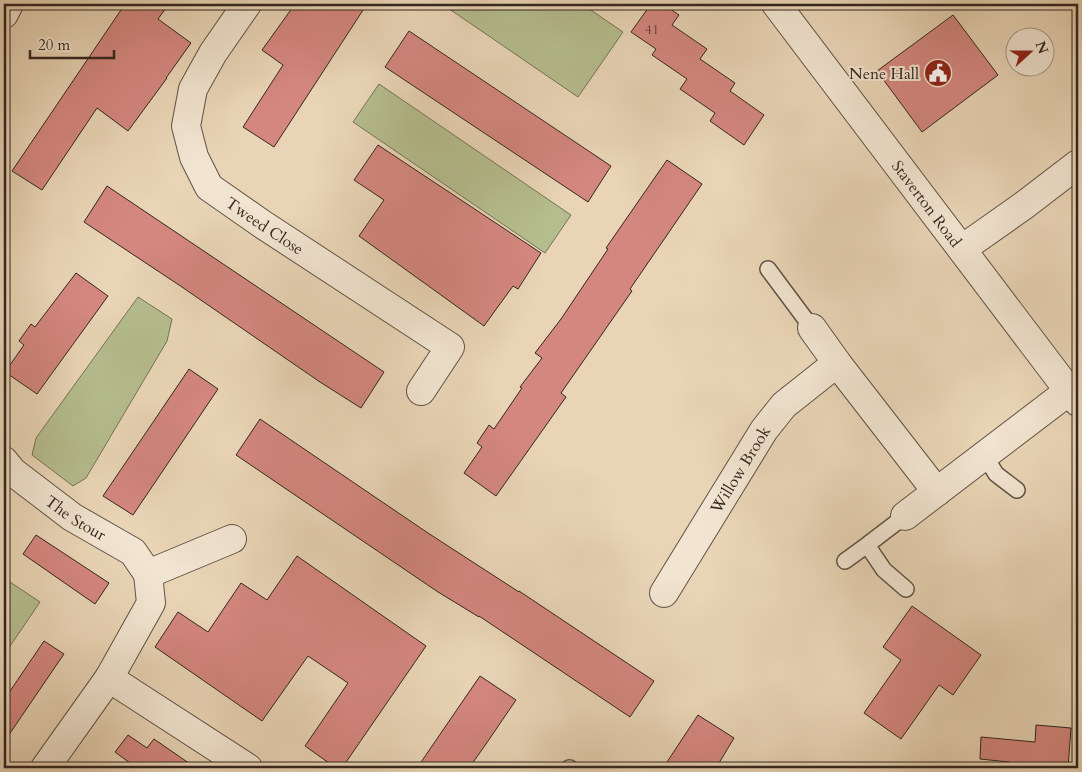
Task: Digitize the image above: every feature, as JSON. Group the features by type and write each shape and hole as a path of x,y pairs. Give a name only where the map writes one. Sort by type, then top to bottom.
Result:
{"street":[{"path":"4,14 9,4"},
{"name":"Tweed Close","path":"247,4 213,53 193,89 186,126 194,157 209,187 262,224 450,347 421,391"},
{"name":"Staverton Road","path":"776,4 1073,396"},
{"path":"962,249 1078,164"},
{"path":"812,328 937,492"},
{"name":"Willow Brook","path":"664,593 764,430 784,405 837,363"},
{"path":"904,516 985,456 1073,396"},
{"name":"The Stour","path":"4,460 13,472 72,517 133,552 148,574 151,603 108,678 45,768"},
{"path":"148,574 232,539"},
{"path":"108,678 248,768"}],"lane":[{"path":"768,269 812,328"},
{"path":"985,456 996,474 1017,490"},
{"path":"845,561 904,516"},
{"path":"867,545 884,570 906,589"}],"green space":[{"path":"442,4 582,4 623,32 578,97"},
{"path":"379,84 571,215 545,253 353,122"},
{"path":"138,297 172,319 167,341 86,478 73,486 32,455 36,438"},
{"path":"4,578 40,602 4,655"}],"building":[{"path":"125,4 169,4 158,19 191,43 128,131 97,108 42,190 12,171"},
{"path":"295,4 367,4 274,147 243,127 283,65 262,50"},
{"path":"651,4 663,4 679,15 672,25 707,49 700,59 735,83 730,91 764,115 744,145 710,121 715,113 680,89 687,79 652,55 656,49 631,32"},
{"name":"Nene Hall","path":"953,15 998,75 922,132 877,71"},
{"path":"409,31 611,166 588,202 385,67"},
{"path":"378,145 541,253 518,289 513,286 484,326 359,236 384,200 354,180"},
{"path":"667,160 702,184 630,289 632,291 561,393 566,397 496,496 464,473 482,447 477,443 489,425 494,429 522,388 520,387 542,358 535,353 561,319 608,249 606,248"},
{"path":"107,186 384,372 361,408 84,222"},
{"path":"76,273 108,296 37,394 5,372 24,345 19,341 31,324 35,327"},
{"path":"189,369 218,389 133,515 103,496"},
{"path":"260,419 428,533 654,681 630,717 479,616 438,592 236,455"},
{"path":"36,535 109,583 95,604 23,554"},
{"path":"297,556 426,646 342,768 336,768 305,746 348,683 308,656 262,721 155,647 178,612 208,632 241,583 267,600"},
{"path":"912,606 981,655 953,695 939,685 901,739 864,713 901,660 883,647"},
{"path":"44,641 64,654 4,742 4,700"},
{"path":"480,676 516,700 486,744 469,768 417,768"},
{"path":"698,715 734,738 716,768 663,768"},
{"path":"1036,725 1071,728 1068,768 1003,768 1009,762 980,759 981,737 1035,742"},
{"path":"128,735 147,748 154,739 196,768 133,768 134,766 115,752"}],"place":[{"name":"Nene Hall","path":"938,73"}]}
